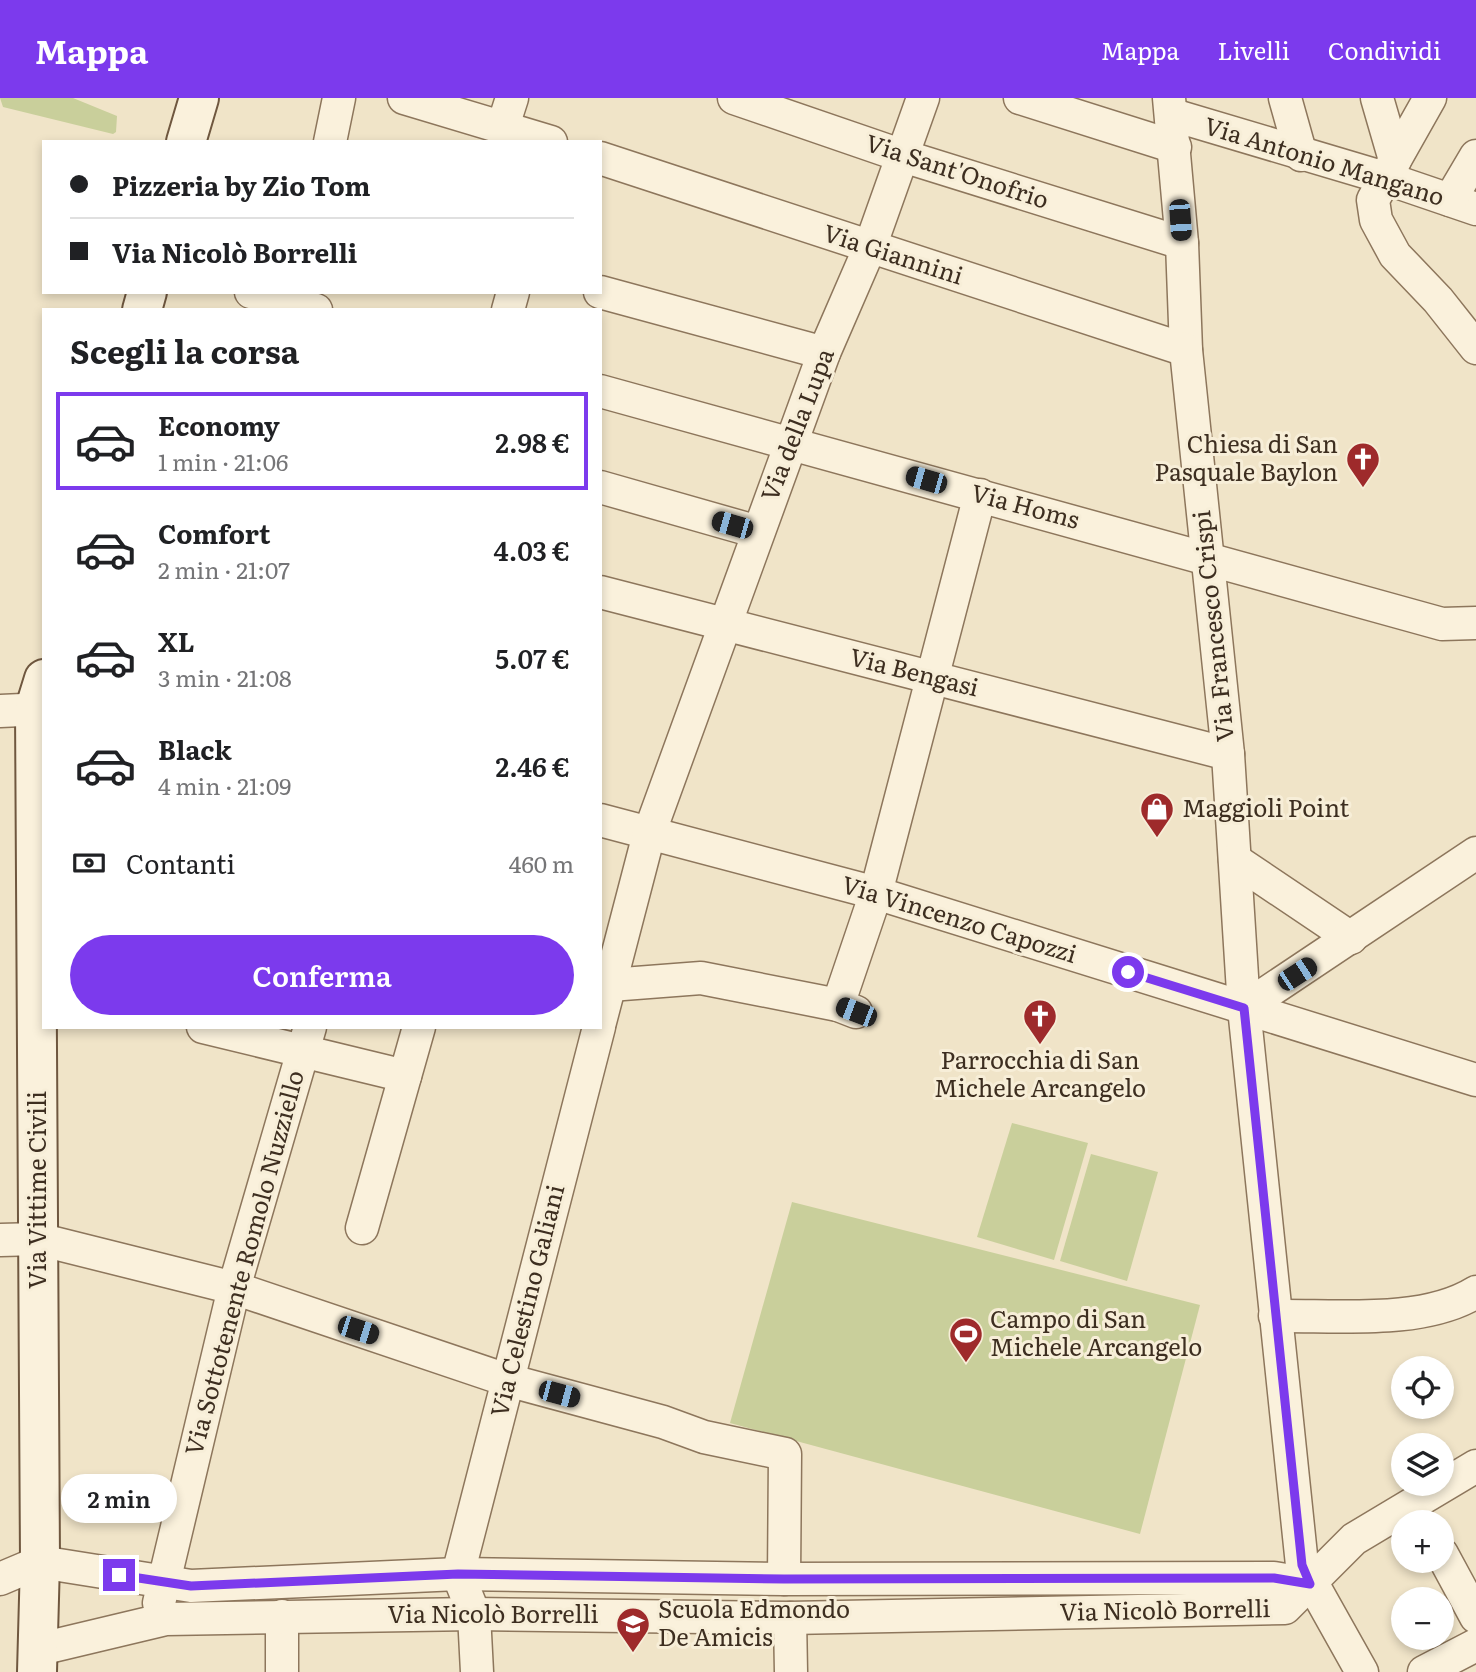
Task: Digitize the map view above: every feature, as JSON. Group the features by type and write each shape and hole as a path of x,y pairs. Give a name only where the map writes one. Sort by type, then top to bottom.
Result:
{"street":[{"path":"187,140 199,98"},
{"path":"330,140 339,98"},
{"path":"404,98 508,112 548,140"},
{"name":"Via Sant'Onofrio","path":"734,98 903,156 1182,243"},
{"name":"Via della Lupa","path":"649,834 824,353 870,247 923,98"},
{"path":"1020,98 1175,147"},
{"path":"1285,98 1301,155"},
{"path":"1377,98 1390,169"},
{"path":"1430,98 1373,201 1376,220 1395,255 1438,300 1476,348"},
{"name":"Via Francesco Crispi","path":"1171,107 1182,243 1186,350 1228,754 1244,1008 1302,1565 1310,1584 1362,1672"},
{"name":"Via Antonio Mangano","path":"1171,107 1301,155 1390,169 1463,204"},
{"path":"1463,204 1476,156"},
{"name":"Via Giannini","path":"602,159 1186,350"},
{"path":"602,293 824,353"},
{"path":"258,294 300,304"},
{"name":"Via Homs","path":"602,392 1206,556 1442,624 1476,623"},
{"path":"602,488 758,532"},
{"path":"605,984 701,978 847,1008 980,495"},
{"name":"Via Bengasi","path":"602,593 1228,754"},
{"name":"Via Vittime Civili","path":"31,702 38,1239 40,1562 37,1661"},
{"name":"Via Vincenzo Capozzi","path":"602,821 876,893 1476,1080"},
{"path":"602,1007 605,984 649,834"},
{"path":"1244,1008 1476,853"},
{"path":"1235,860 1351,938"},
{"path":"220,1029 307,1039 405,1076"},
{"path":"362,1228 418,1029"},
{"name":"Via Celestino Galiani","path":"458,1574 598,1029"},
{"name":"Via Sottotenente Romolo Nuzziello","path":"156,1622 162,1582 234,1288 307,1039"},
{"path":"0,1240 38,1239 234,1288 507,1380 663,1422 704,1437 785,1454 784,1579"},
{"path":"1275,1315 1406,1313 1457,1304 1476,1292"},
{"path":"1424,1510 1476,1466"},
{"path":"1310,1584 1354,1539 1391,1524"},
{"path":"0,1579 40,1562"},
{"name":"Via Nicolò Borrelli","path":"40,1562 191,1586 458,1574 784,1579 1274,1578 1310,1584"},
{"path":"1452,1573 1476,1617"},
{"path":"458,1574 474,1614 477,1672"},
{"name":"Via Nicolò Borrelli","path":"37,1661 156,1622 282,1616 474,1614 790,1618 1285,1608 1310,1584"},
{"path":"282,1616 282,1672"},
{"path":"790,1618 791,1672"},
{"path":"1424,1672 1476,1644"}],"green space":[{"path":"0,98 73,98 117,116 116,132 113,134 3,107"},
{"name":"Campo di San Michele Arcangelo","path":"1012,1123 1088,1143 1054,1260 977,1237"},
{"name":"Campo di San Michele Arcangelo","path":"1091,1154 1158,1172 1127,1281 1060,1261"},
{"name":"Campo di San Michele Arcangelo","path":"792,1202 1200,1305 1140,1534 730,1423"}],"place":[{"name":"Chiesa di San Pasquale Baylon","path":"1363,489"},
{"name":"Maggioli Point","path":"1157,839"},
{"name":"Parrocchia di San Michele Arcangelo","path":"1040,1046"},
{"name":"Campo di San Michele Arcangelo","path":"966,1364"},
{"name":"Scuola Edmondo De Amicis","path":"633,1654"}],"route":[{"path":"119,1575 191,1586 458,1574 784,1579 1274,1578 1310,1584 1302,1565 1244,1008 1128,972"}]}
